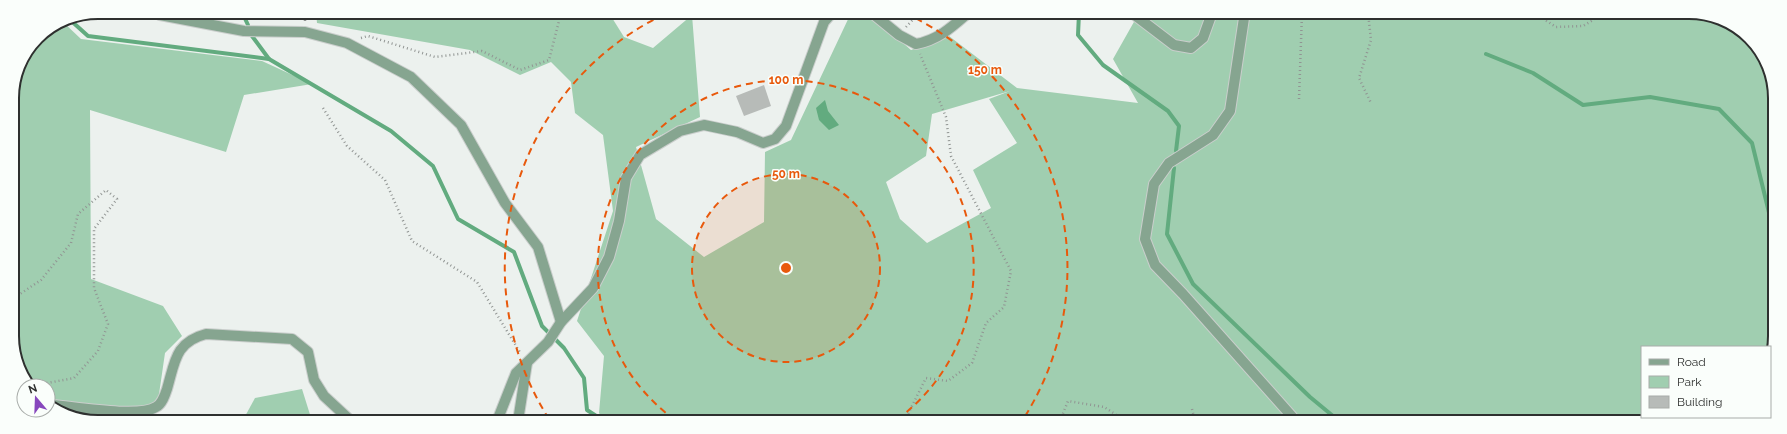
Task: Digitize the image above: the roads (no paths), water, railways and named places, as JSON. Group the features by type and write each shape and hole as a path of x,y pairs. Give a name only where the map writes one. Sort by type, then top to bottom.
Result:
{"street":[{"path":"181,19 244,31 305,32 347,43 411,77 461,125 505,203 538,247 559,325"},
{"path":"499,415 516,373 548,342 559,325 593,288 608,257 619,221 626,178 640,155 680,132 704,125 737,132 763,143 775,139 786,126 824,22 827,19"},
{"path":"879,19 899,35 916,44 927,42 944,34 961,19"},
{"path":"1140,19 1174,46 1190,48 1203,38 1210,19"},
{"path":"1244,19 1230,111 1213,135 1169,163 1154,184 1145,239 1155,265 1184,294 1291,415"},
{"path":"64,407 140,412 157,407 164,397 178,352 192,337 214,334 292,339 308,352 314,380 324,396 344,415"},
{"path":"519,415 527,363"}],"waterway":[{"path":"245,19 248,25"},
{"path":"1079,19 1078,35 1103,65 1168,111 1179,126 1176,151"},
{"path":"73,23 88,36 269,59"},
{"path":"252,36 269,59 391,131 433,166 458,219 514,252 542,326 564,348 584,378 587,410 595,415"},
{"path":"1486,54 1533,73 1583,105 1650,97 1719,109 1752,143 1768,209"},
{"path":"1174,168 1167,234 1193,284 1310,397 1332,415"}]}
